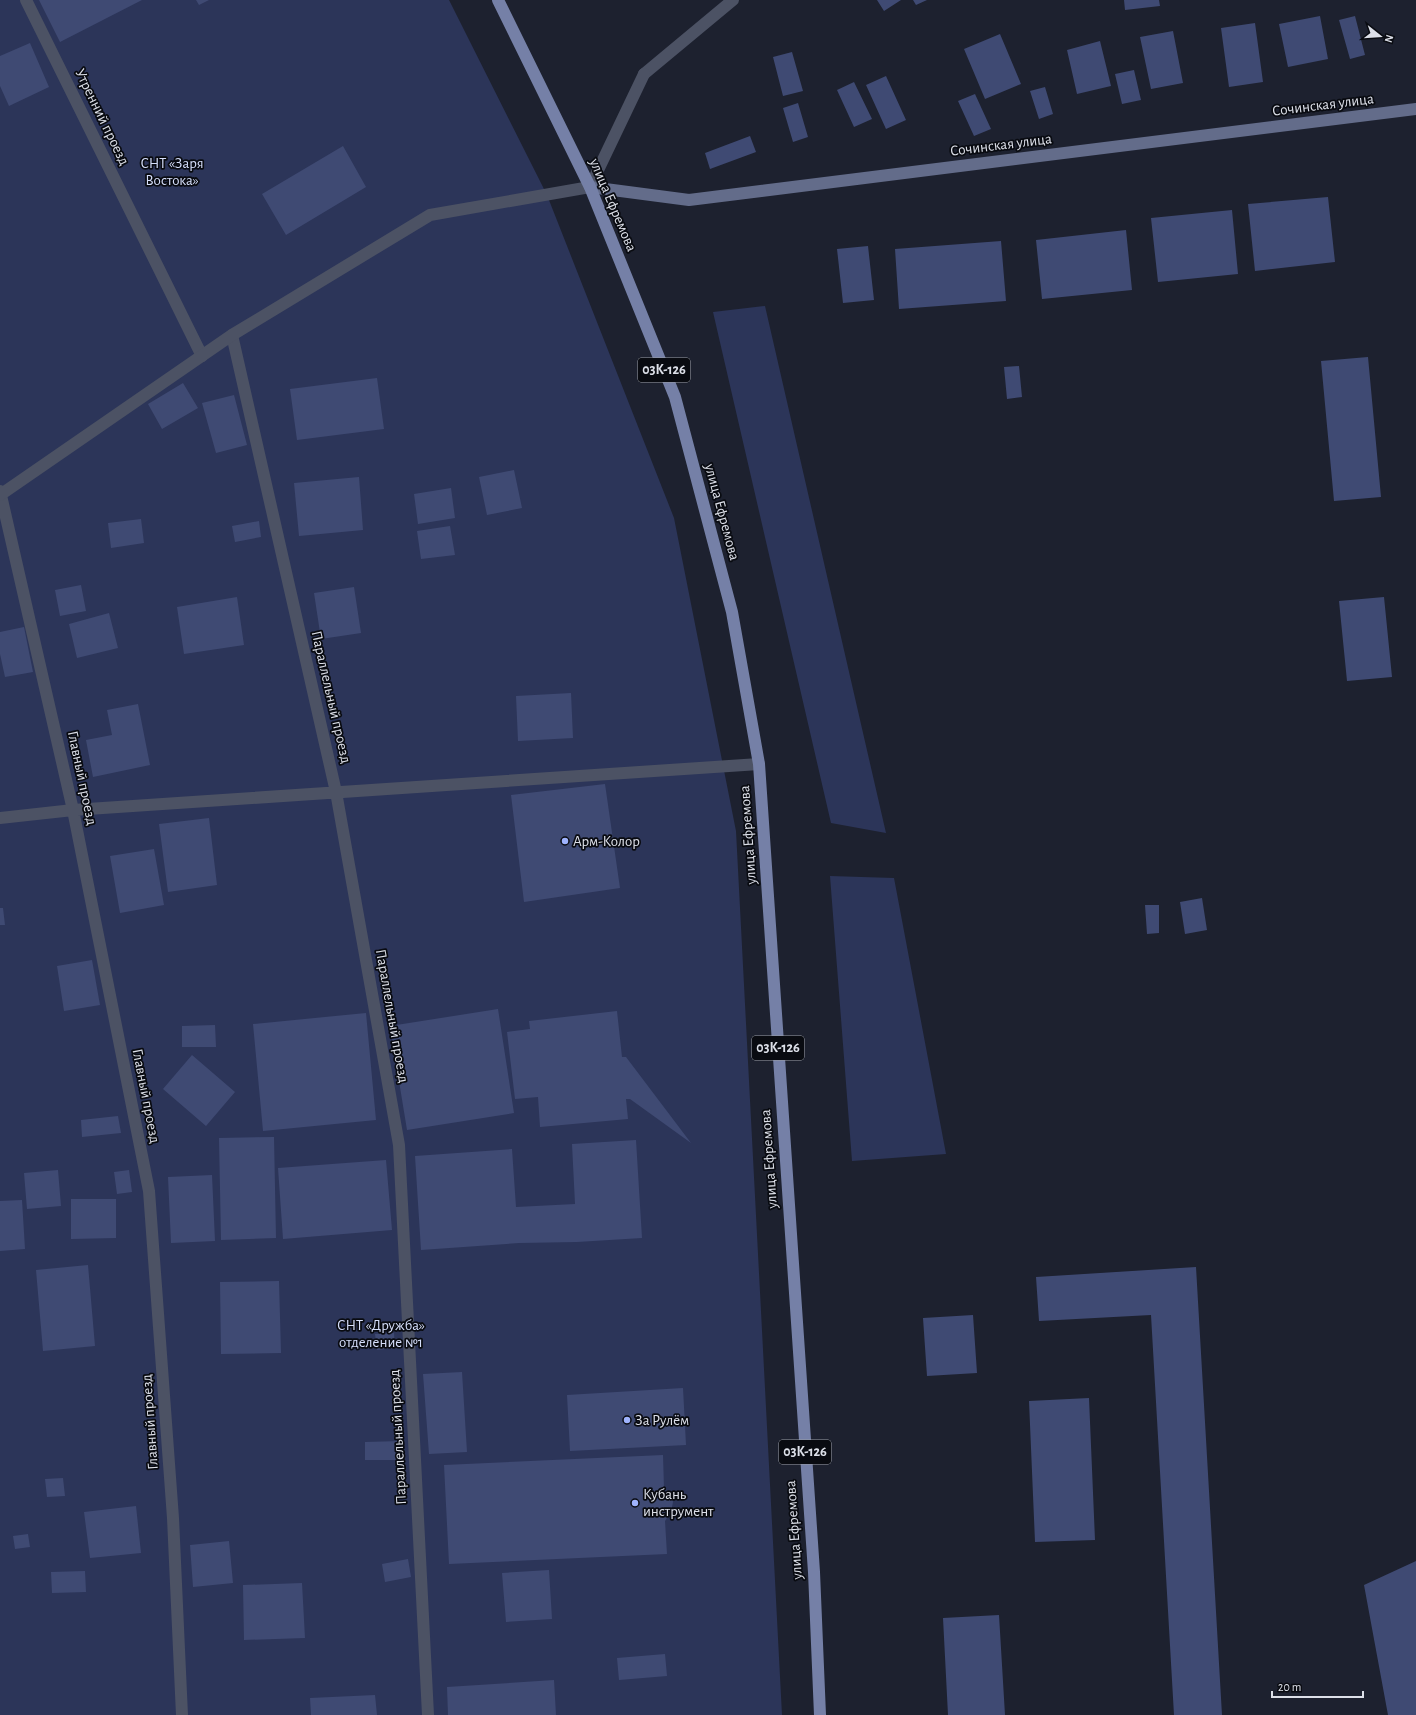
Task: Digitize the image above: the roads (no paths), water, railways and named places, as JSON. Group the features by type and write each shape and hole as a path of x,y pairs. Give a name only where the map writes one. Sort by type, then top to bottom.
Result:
{"main road":[{"name":"улица Ефремова","path":"498,0 590,187 675,398 732,612 760,764 814,1572 820,1715"},
{"name":"Сочинская улица","path":"590,187 689,200 1416,109"}],"street":[{"name":"Утренний проезд","path":"26,0 202,356"},
{"path":"1,494 232,335 430,215 590,187 644,74 733,0"},
{"name":"Параллельный проезд","path":"232,335 336,792 399,1145 428,1715"},
{"name":"Главный проезд","path":"1,494 73,810 149,1191 173,1518 182,1715"},
{"path":"0,818 73,810 760,764"}],"place":[{"name":"Арм-Колор","path":"565,841"},
{"name":"За Рулём","path":"627,1420"},
{"name":"Кубань инструмент","path":"635,1503"}],"park label":[{"name":"СНТ «Заря Востока»","path":"172,172"},
{"name":"СНТ «Дружба» отделение №1","path":"381,1334"}]}
